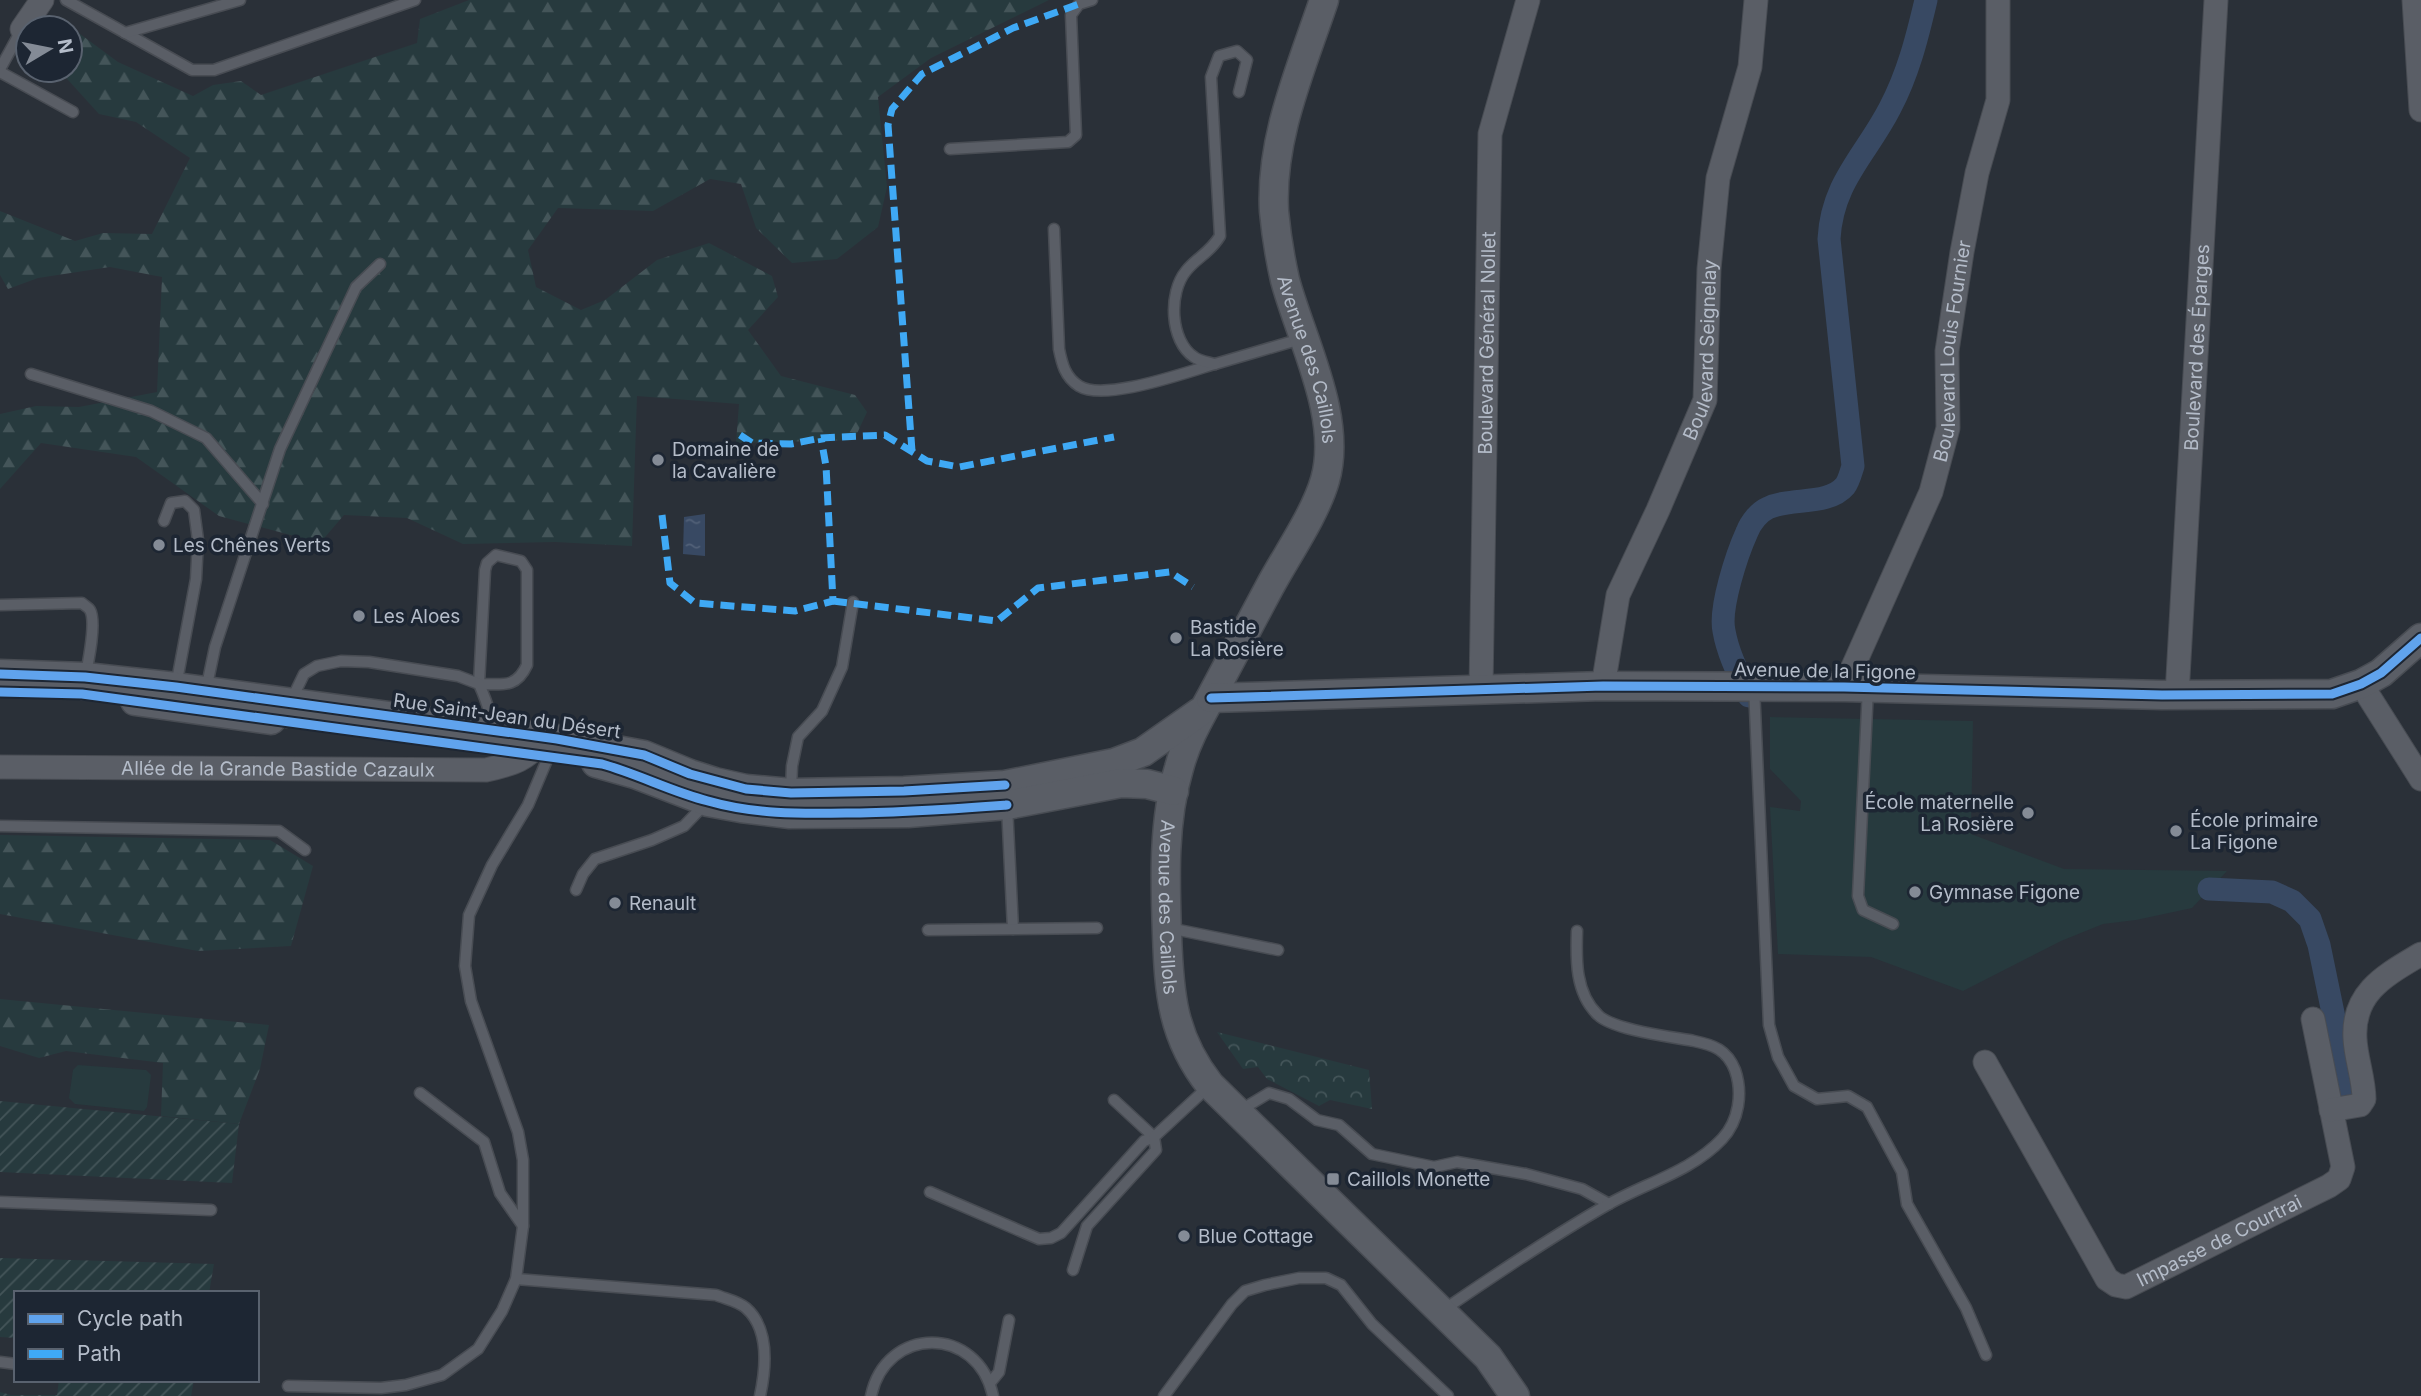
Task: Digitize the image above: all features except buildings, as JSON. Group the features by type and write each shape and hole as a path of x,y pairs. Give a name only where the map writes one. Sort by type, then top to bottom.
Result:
{"street":[{"name":"Avenue des Caillols","path":"1324,0 1282,125 1275,164 1274,212 1285,278 1326,417 1329,450 1325,480 1192,731 1178,769 1168,829 1167,927 1173,1014 1196,1067 1210,1085 1488,1357 1515,1396"},
{"name":"Boulevard Général Nollet","path":"1481,689 1490,134 1528,0"},
{"name":"Boulevard Seignelay","path":"1603,686 1618,595 1705,400 1709,269 1718,178 1750,67 1756,0"},
{"name":"Boulevard Louis Fournier","path":"1856,687 1931,492 1948,428 1947,351 1977,173 1998,100 1998,0"},
{"name":"Boulevard des Éparges","path":"2177,695 2216,0"},
{"path":"2414,0 2421,110"},
{"name":"Avenue de la Figone","path":"1207,704 1481,689 1603,686 1856,687 2177,695 2332,694 2361,684 2381,673 2421,638"},
{"name":"Rue Saint-Jean du Désert","path":"0,674 545,746 635,774 712,792 791,804 908,813 1006,795 1121,783 1147,784 1174,791"},
{"path":"2361,684 2421,779"},
{"name":"Rue Saint-Jean du Désert","path":"0,692 84,685"},
{"name":"Rue Saint-Jean du Désert","path":"1006,795 1143,752 1207,704"},
{"name":"Allée de la Grande Bastide Cazaulx","path":"0,767 486,770 510,764 545,746"},
{"name":"Impasse de Courtrai","path":"2345,1108 2364,1099 2355,1038 2357,1014 2363,998 2376,983 2421,954"},
{"name":"Impasse de Courtrai","path":"1985,1062 2107,1279 2126,1287 2339,1179 2343,1167 2345,1108 2313,1019"}],"lane":[{"path":"125,33 240,0"},
{"path":"70,2 192,70 202,72 415,0"},
{"path":"950,149 1068,142 1076,135 1071,15 1079,4 1092,0"},
{"path":"14,44 0,70 73,112"},
{"path":"1215,364 1196,359 1186,351 1179,337 1174,314 1177,285 1181,278 1212,250 1220,236 1211,76 1219,56 1237,51 1247,60 1239,92"},
{"path":"1054,229 1059,349 1062,366 1069,378 1080,387 1096,391 1112,390 1165,380 1304,338"},
{"path":"204,700 215,648 280,449 356,287 380,264"},
{"path":"31,374 151,411 206,438 262,504"},
{"path":"164,521 171,503 185,500 194,510 198,540 196,579 175,696"},
{"path":"288,713 304,674 317,666 341,661 369,662 458,677 479,684 510,684 522,676 527,665 527,570 521,561 513,557 496,555 487,563 485,570 479,684 490,708 493,740"},
{"path":"791,804 792,766 797,737 822,711 842,667 853,602"},
{"path":"0,605 82,603 89,608 92,618 84,685"},
{"path":"1751,687 1769,1025 1778,1057 1794,1086 1817,1099 1848,1096 1867,1107 1902,1172 1908,1204 1966,1308 1986,1355"},
{"path":"1856,687 1858,896 1863,910 1893,924"},
{"path":"288,1386 381,1388 406,1385 442,1375 478,1349 502,1311 516,1279 523,1226 523,1160 518,1132 471,1000 466,965 469,915 492,865 528,805 545,746"},
{"path":"576,890 583,874 595,859 684,826 712,792"},
{"path":"1006,795 1013,929"},
{"path":"0,826 279,831 305,850"},
{"path":"1167,927 1278,950"},
{"path":"928,930 1097,928"},
{"path":"1442,1311 1609,1204 1690,1164 1722,1139 1739,1108 1735,1071 1727,1055 1714,1045 1624,1027 1599,1017 1584,996 1576,964 1577,930"},
{"path":"930,1192 1039,1239 1051,1238 1060,1233 1144,1141 1154,1137 1210,1085"},
{"path":"420,1093 484,1142 500,1193 523,1226"},
{"path":"1238,1112 1269,1093 1289,1099 1317,1120 1339,1125 1372,1154 1434,1167 1457,1162 1526,1174 1582,1189 1609,1204"},
{"path":"1073,1270 1087,1226 1156,1150 1154,1137 1114,1100"},
{"path":"0,1202 211,1210"},
{"path":"1164,1396 1232,1304 1245,1291 1299,1278 1326,1278 1341,1285 1372,1324 1448,1396"},
{"path":"516,1279 716,1296 734,1301 746,1307 759,1323 764,1353 764,1376 760,1396"},
{"path":"990,1383 999,1372 1009,1320"},
{"path":"871,1396 873,1385 884,1365 902,1350 936,1342 959,1349 978,1363 990,1383 993,1396"}],"green space":[{"path":"469,0 1049,0 931,58 878,97 887,187 878,227 837,259 792,263 756,228 741,184 710,179 653,211 558,208 528,250 536,287 581,310 605,300 657,260 709,243 772,276 778,297 748,330 781,376 855,395 867,412 854,440 736,443 739,404 637,396 632,546 555,542 463,544 407,518 344,515 320,543 219,516 136,457 41,443 0,489 0,414 36,406 79,407 157,392 162,277 110,267 38,278 8,289 0,275 0,211 75,241 103,233 152,234 190,158 136,122 99,114 72,84 84,84 84,37 118,62 193,96 213,85 241,81 261,95 417,43 420,19"},
{"path":"1770,717 1973,721 1971,834 2064,869 2227,871 2192,908 2103,924 2061,941 1963,991 1871,957 1778,954 1770,807 1800,811 1801,801 1770,769"},
{"path":"0,835 270,840 313,866 291,946 198,951 0,914"},
{"path":"0,999 269,1025 260,1069 239,1124 161,1116 163,1063 66,1051 39,1058 0,1046"},
{"path":"1217,1032 1369,1070 1372,1109 1330,1100 1319,1106 1267,1079 1258,1067 1243,1069"},
{"path":"78,1065 146,1070 151,1075 147,1107 144,1111 75,1104 69,1098 73,1070"},
{"path":"0,1101 239,1124 232,1183 0,1172"},
{"path":"0,1258 214,1264 209,1291 14,1291 14,1338 0,1337"},
{"path":"59,1382 194,1382 191,1396 0,1396 0,1392 11,1395 57,1395"}],"water":[{"path":"705,514 705,556 683,554 684,517"}],"waterway":[{"path":"1749,696 1731,656 1724,631 1724,609 1730,581 1749,528 1761,512 1777,505 1829,496 1845,486 1850,476 1853,466 1829,239 1831,219 1843,185 1881,125 1902,82 1926,0"},
{"path":"2209,889 2272,892 2292,901 2310,919 2319,945 2350,1095"}],"marked path":[{"path":"912,451 888,125 892,109 922,74 1013,28 1079,4"},
{"path":"740,435 752,443 791,444 821,438 885,435 927,461 959,467 1114,437"},
{"path":"662,515 670,583 695,603 795,611 833,601 826,466 821,438"},
{"path":"833,601 997,621 1038,588 1170,572 1193,587"}],"cycle path":[{"path":"1211,698 1603,686 1844,687 2162,695 2332,694 2361,684 2381,673 2421,638"},
{"path":"0,674 85,677 176,687 557,739 644,755 690,774 746,789 791,793 904,791 1005,785"},
{"path":"0,692 82,694 602,764 695,797 759,811 866,813 1007,805"}],"place":[{"name":"Domaine de la Cavalière","path":"658,460"},
{"name":"Les Chênes Verts","path":"159,545"},
{"name":"Les Aloes","path":"359,616"},
{"name":"Bastide La Rosière","path":"1176,638"},
{"name":"École maternelle La Rosière","path":"2028,813"},
{"name":"École primaire La Figone","path":"2176,831"},
{"name":"Gymnase Figone","path":"1915,892"},
{"name":"Renault","path":"615,903"},
{"name":"Caillols Monette","path":"1333,1179"},
{"name":"Blue Cottage","path":"1184,1236"}]}
